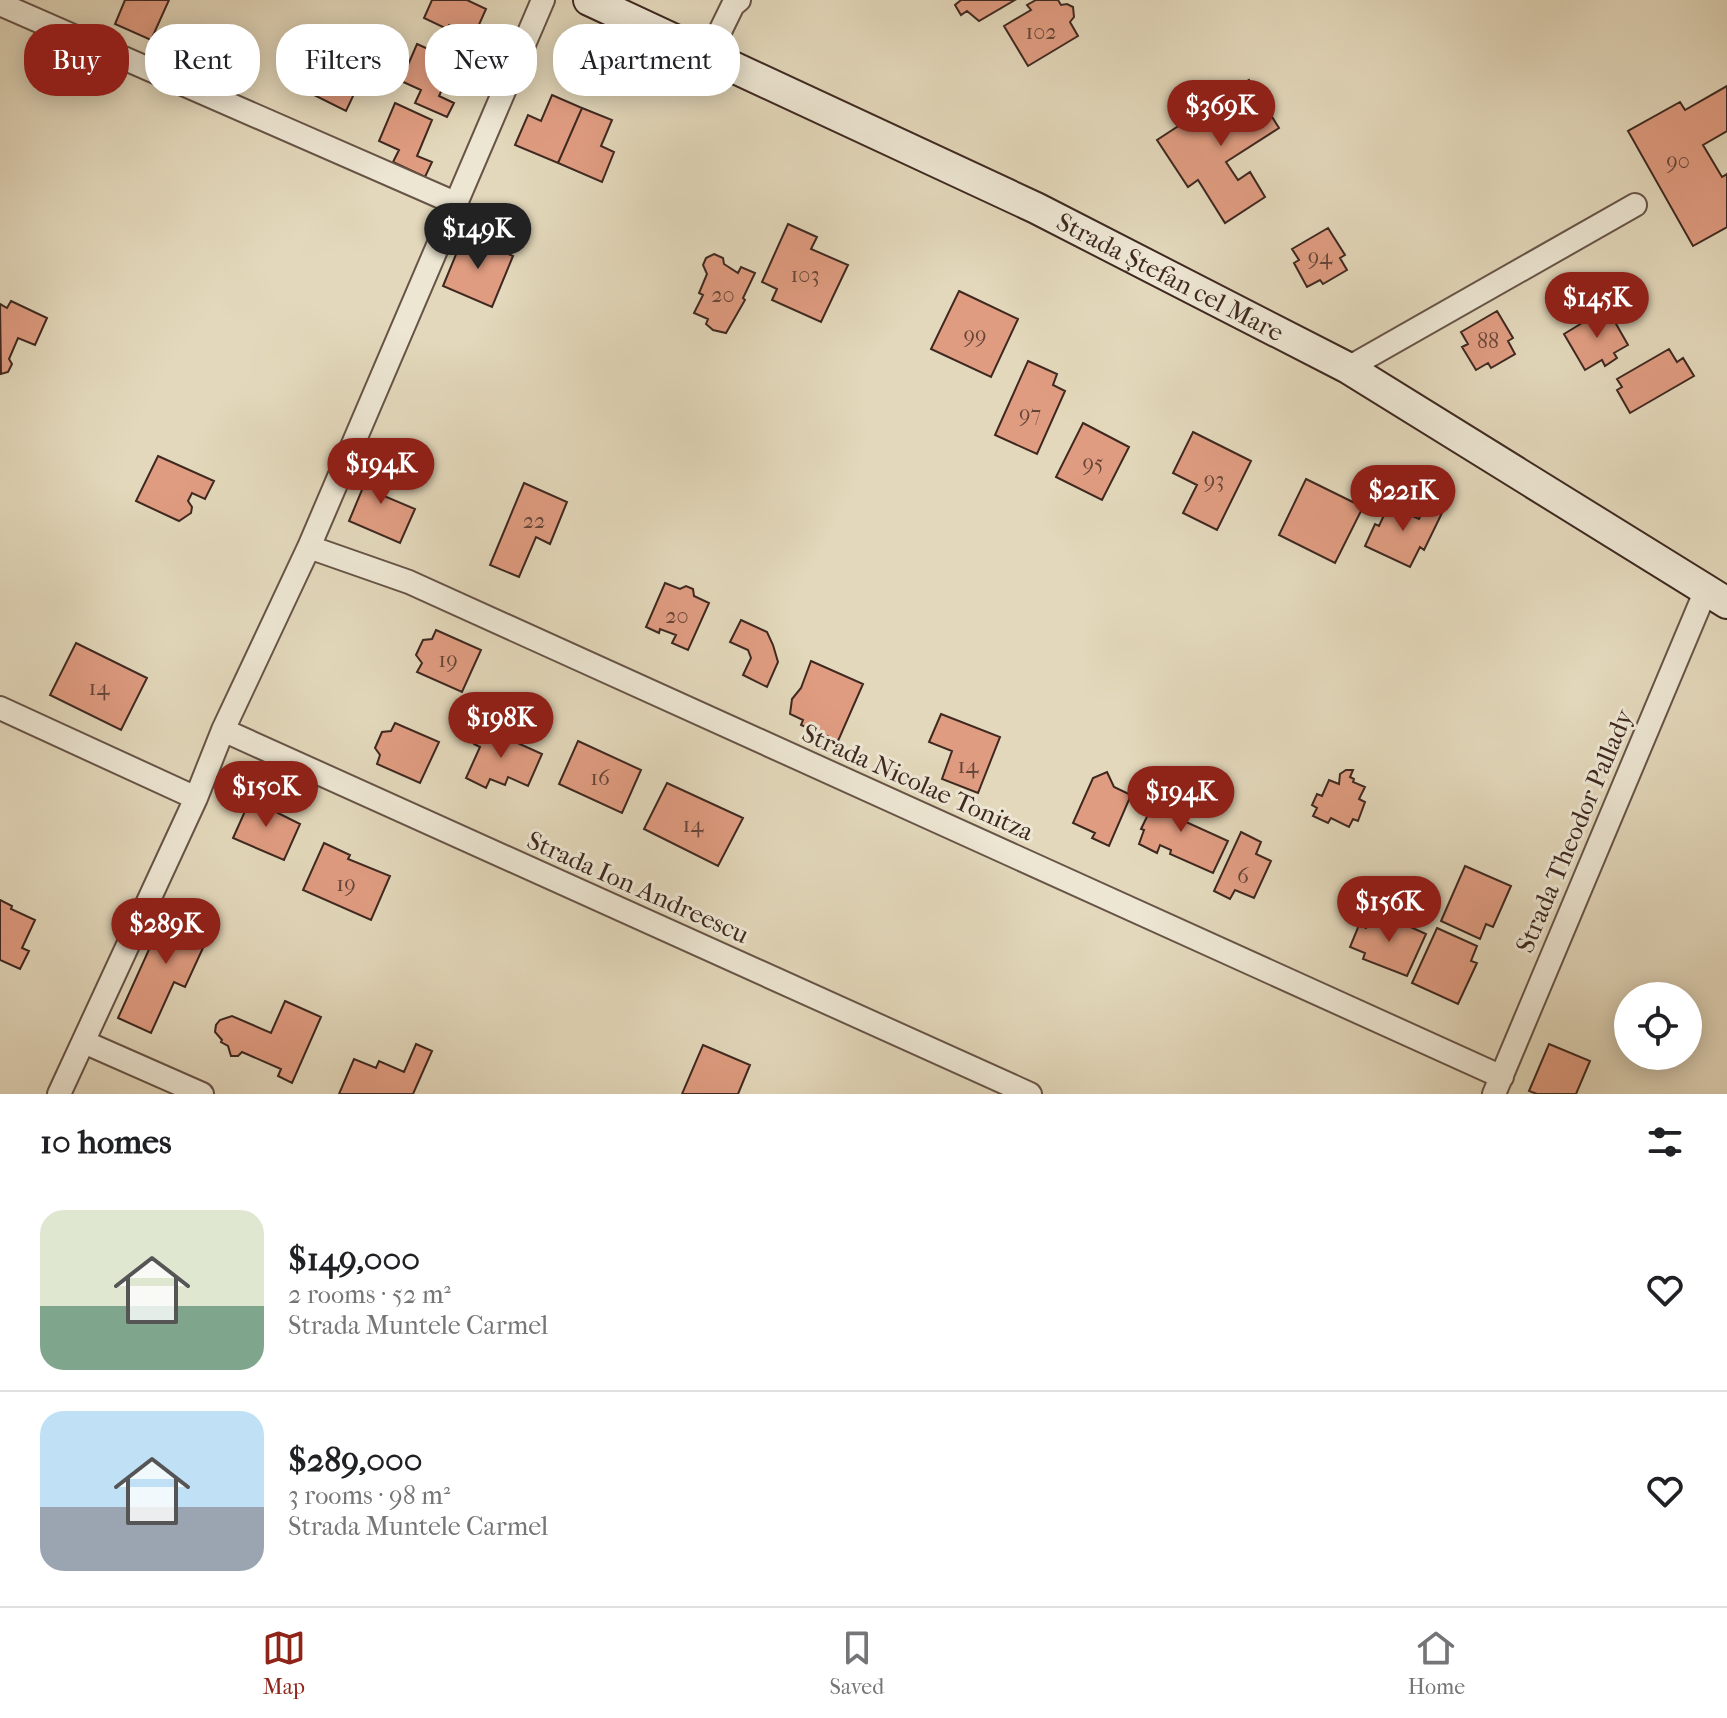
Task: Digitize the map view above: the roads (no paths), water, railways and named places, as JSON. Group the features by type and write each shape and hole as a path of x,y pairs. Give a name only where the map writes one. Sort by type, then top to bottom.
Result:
{"street":[{"path":"59,1094 309,547 543,0"},
{"name":"Strada Ștefan cel Mare","path":"589,0 642,24"},
{"path":"724,24 739,0"},
{"path":"0,4 455,203"},
{"name":"Strada Ștefan cel Mare","path":"740,69 1036,208 1348,368 1716,597"},
{"path":"1348,368 1635,205"},
{"name":"Strada Nicolae Tonitza","path":"309,547 409,582 1498,1086"},
{"name":"Strada Theodor Pallady","path":"1498,1086 1716,597"},
{"path":"0,708 196,798"},
{"name":"Strada Ion Andreescu","path":"223,730 1030,1094"},
{"path":"84,1042 202,1094"}]}
